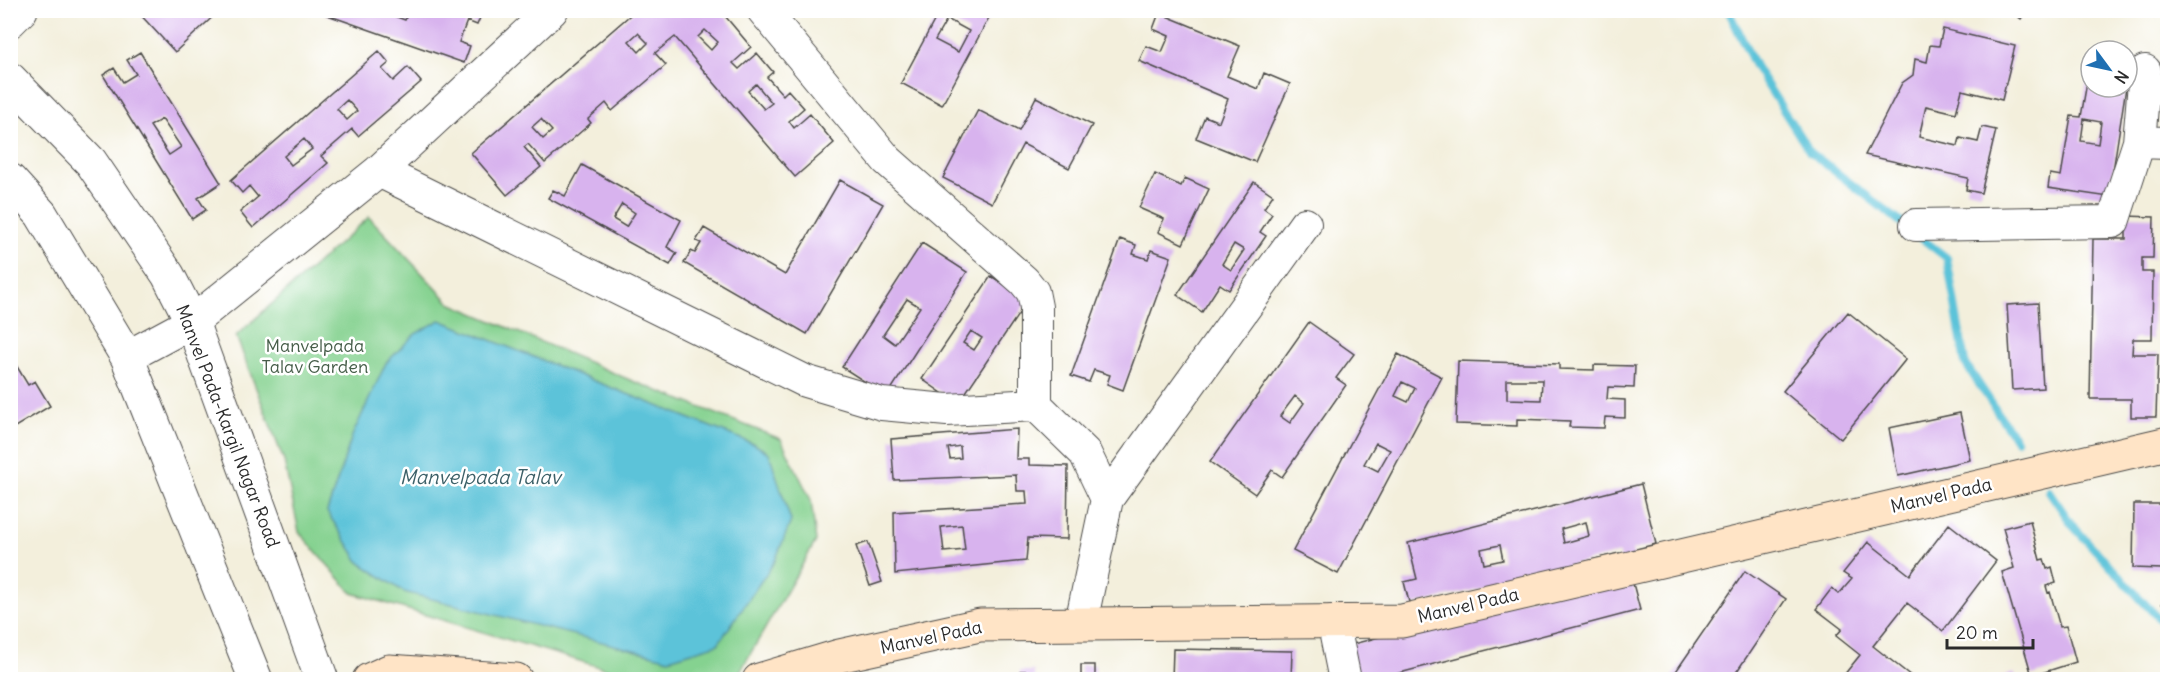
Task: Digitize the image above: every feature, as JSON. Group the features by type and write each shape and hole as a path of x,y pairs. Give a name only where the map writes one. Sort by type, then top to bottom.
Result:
{"main road":[{"name":"Manvel Pada","path":"759,680 839,656 980,625 1402,621 2168,443"},
{"path":"369,680 389,671 516,680"}],"street":[{"path":"10,21 21,10"},
{"path":"127,357 192,322 379,171 552,10"},
{"path":"763,10 887,160 1024,281 1033,292 1036,307 1036,405 1085,453 1107,499"},
{"path":"1916,225 2113,222 2153,143 2145,71"},
{"name":"Manvel Pada-Kargil Nagar Road","path":"10,79 92,162 168,276 192,322 322,680"},
{"path":"379,171 805,381 882,404 947,410 1036,405"},
{"path":"10,180 41,214 127,357 256,680"},
{"path":"1081,623 1107,499 1305,224"},
{"path":"1333,621 1345,680"}],"green space":[{"name":"Manvelpada Talav","path":"369,217 450,303 630,380 781,439 811,500 816,541 738,675 717,679 640,679 352,593 299,532 284,461 236,336"}],"water":[{"name":"Manvelpada Talav","path":"440,320 754,444 769,453 791,521 775,561 718,644 669,659 404,592 360,563 327,512 352,436 386,363 415,334"}],"building":[{"path":"136,10 220,10 175,52"},
{"path":"387,10 386,13 405,20 409,10 475,10 482,13 477,25 467,21 459,42 470,46 464,63 316,11"},
{"path":"636,10 720,10 751,47 733,63 739,69 757,53 773,72 767,77 783,95 788,90 804,108 789,121 794,128 810,114 834,143 795,177 675,37 655,53 666,65 612,111 606,103 588,119 591,123 545,163 528,144 524,147 541,167 507,195 471,153","holes":["705,30 718,42 711,50 698,37","638,33 648,43 639,52 629,41","756,84 772,103 764,109 748,91","541,119 552,131 543,139 532,127"]},
{"path":"940,10 993,10 942,105 901,83","holes":["947,19 969,31 958,52 935,40"]},
{"path":"2009,10 2027,10 2021,19"},
{"path":"1159,13 1240,46 1227,76 1258,89 1264,73 1290,84 1255,162 1196,138 1205,116 1219,122 1228,99 1139,61 1146,46 1162,52 1169,36 1153,29"},
{"path":"1943,29 2015,46 2002,100 1962,90 1956,113 1926,106 1919,137 1958,146 1960,138 1978,142 1982,127 1996,130 1981,193 1966,190 1968,178 1865,155 1902,83 1913,75 1915,59 1927,62 1930,45 1939,46"},
{"path":"379,51 389,63 382,69 393,81 408,67 421,82 358,136 352,129 321,156 328,163 253,228 240,212 258,197 249,186 242,193 231,180","holes":["347,100 357,111 347,120 337,109","304,139 312,149 291,165 284,156"]},
{"path":"140,52 221,183 198,198 206,210 192,219 103,75 114,68 123,82 136,74 127,60","holes":["162,119 181,147 169,155 150,126"]},
{"path":"1036,97 1092,125 1069,168 1023,144 992,203 943,178 978,110 1019,131"},
{"path":"2084,99 2124,99 2109,197 2048,188 2050,174 2061,176 2071,116 2081,117","holes":["2084,119 2101,122 2098,144 2081,141"]},
{"path":"582,165 681,220 667,247 677,253 670,265 548,198 553,190 565,196","holes":["622,204 635,213 626,227 613,219"]},
{"path":"1155,174 1181,186 1185,178 1209,189 1183,244 1158,232 1164,219 1139,208"},
{"path":"840,180 883,204 807,334 684,263 691,251 695,253 701,243 696,241 704,228 785,275"},
{"path":"1254,182 1273,195 1264,208 1272,214 1260,232 1266,236 1229,290 1220,284 1202,312 1177,295","holes":["1234,244 1244,250 1231,270 1222,264"]},
{"path":"2126,216 2154,217 2153,258 2142,258 2142,272 2153,272 2152,339 2133,339 2132,354 2158,354 2156,417 2131,417 2131,399 2090,399 2093,239 2126,239"},
{"path":"1120,239 1136,245 1133,254 1148,259 1151,250 1171,257 1123,390 1107,384 1110,375 1094,370 1089,382 1071,376"},
{"path":"922,243 967,272 887,396 842,367","holes":["907,299 920,307 895,344 883,335"]},
{"path":"991,276 1028,300 958,404 922,379","holes":["971,331 982,338 974,350 963,343"]},
{"path":"2038,303 2043,388 2012,390 2007,305"},
{"path":"1848,312 1906,359 1841,439 1783,391"},
{"path":"1309,322 1354,354 1336,378 1346,385 1282,477 1272,470 1255,494 1210,462","holes":["1295,396 1304,403 1290,423 1280,416"]},
{"path":"1398,354 1442,377 1338,574 1293,551","holes":["1402,382 1415,388 1408,402 1395,396","1376,443 1390,450 1378,471 1364,464"]},
{"path":"10,355 28,385 35,381 50,406 10,430"},
{"path":"1458,361 1559,364 1559,369 1594,370 1594,365 1635,366 1634,388 1608,387 1607,399 1625,400 1625,418 1605,417 1604,428 1569,427 1570,421 1517,419 1517,426 1456,424","holes":["1507,380 1542,380 1541,400 1507,399"]},
{"path":"1960,413 1970,460 1898,476 1889,428"},
{"path":"1017,429 1016,459 1029,459 1029,465 1068,466 1067,539 1028,538 1026,561 895,574 894,512 1027,504 1026,491 1017,491 1016,475 894,480 891,439","holes":["960,446 961,458 950,459 948,448","962,525 965,550 944,552 941,527"]},
{"path":"1641,484 1656,544 1632,550 1634,557 1620,560 1619,553 1410,606 1404,582 1417,579 1408,543","holes":["1586,522 1589,536 1564,543 1561,529","1500,545 1503,560 1484,564 1481,549"]},
{"path":"2134,504 2168,504 2168,604 2162,604 2162,569 2133,568"},
{"path":"2030,521 2040,560 2044,559 2047,569 2052,567 2056,583 2046,586 2048,593 2050,592 2060,627 2066,626 2076,662 2032,676 2002,572 2014,568 2003,528"},
{"path":"1949,524 1996,561 1943,631 1907,603 1873,646 1916,680 1850,680 1844,675 1860,655 1836,636 1842,629 1816,609 1832,588 1839,594 1852,579 1843,573 1868,542 1910,575"},
{"path":"868,542 882,582 870,586 856,546"},
{"path":"1745,571 1786,599 1731,680 1670,680"},
{"path":"1630,572 1640,610 1373,680 1358,680 1349,645"},
{"path":"1173,649 1292,651 1291,680 1172,680"},
{"path":"1081,665 1095,665 1095,680 1081,680"},
{"path":"1020,671 1034,671 1034,680 1020,680"},
{"path":"2014,673 2017,680 1996,680 1996,679"}],"waterway":[{"path":"1728,10 1755,66 1810,152 1947,258 1965,363 2016,440"},
{"path":"2049,491 2073,526 2161,621 2168,624"}],"park label":[{"name":"Manvelpada Talav Garden","path":"315,355"}]}
